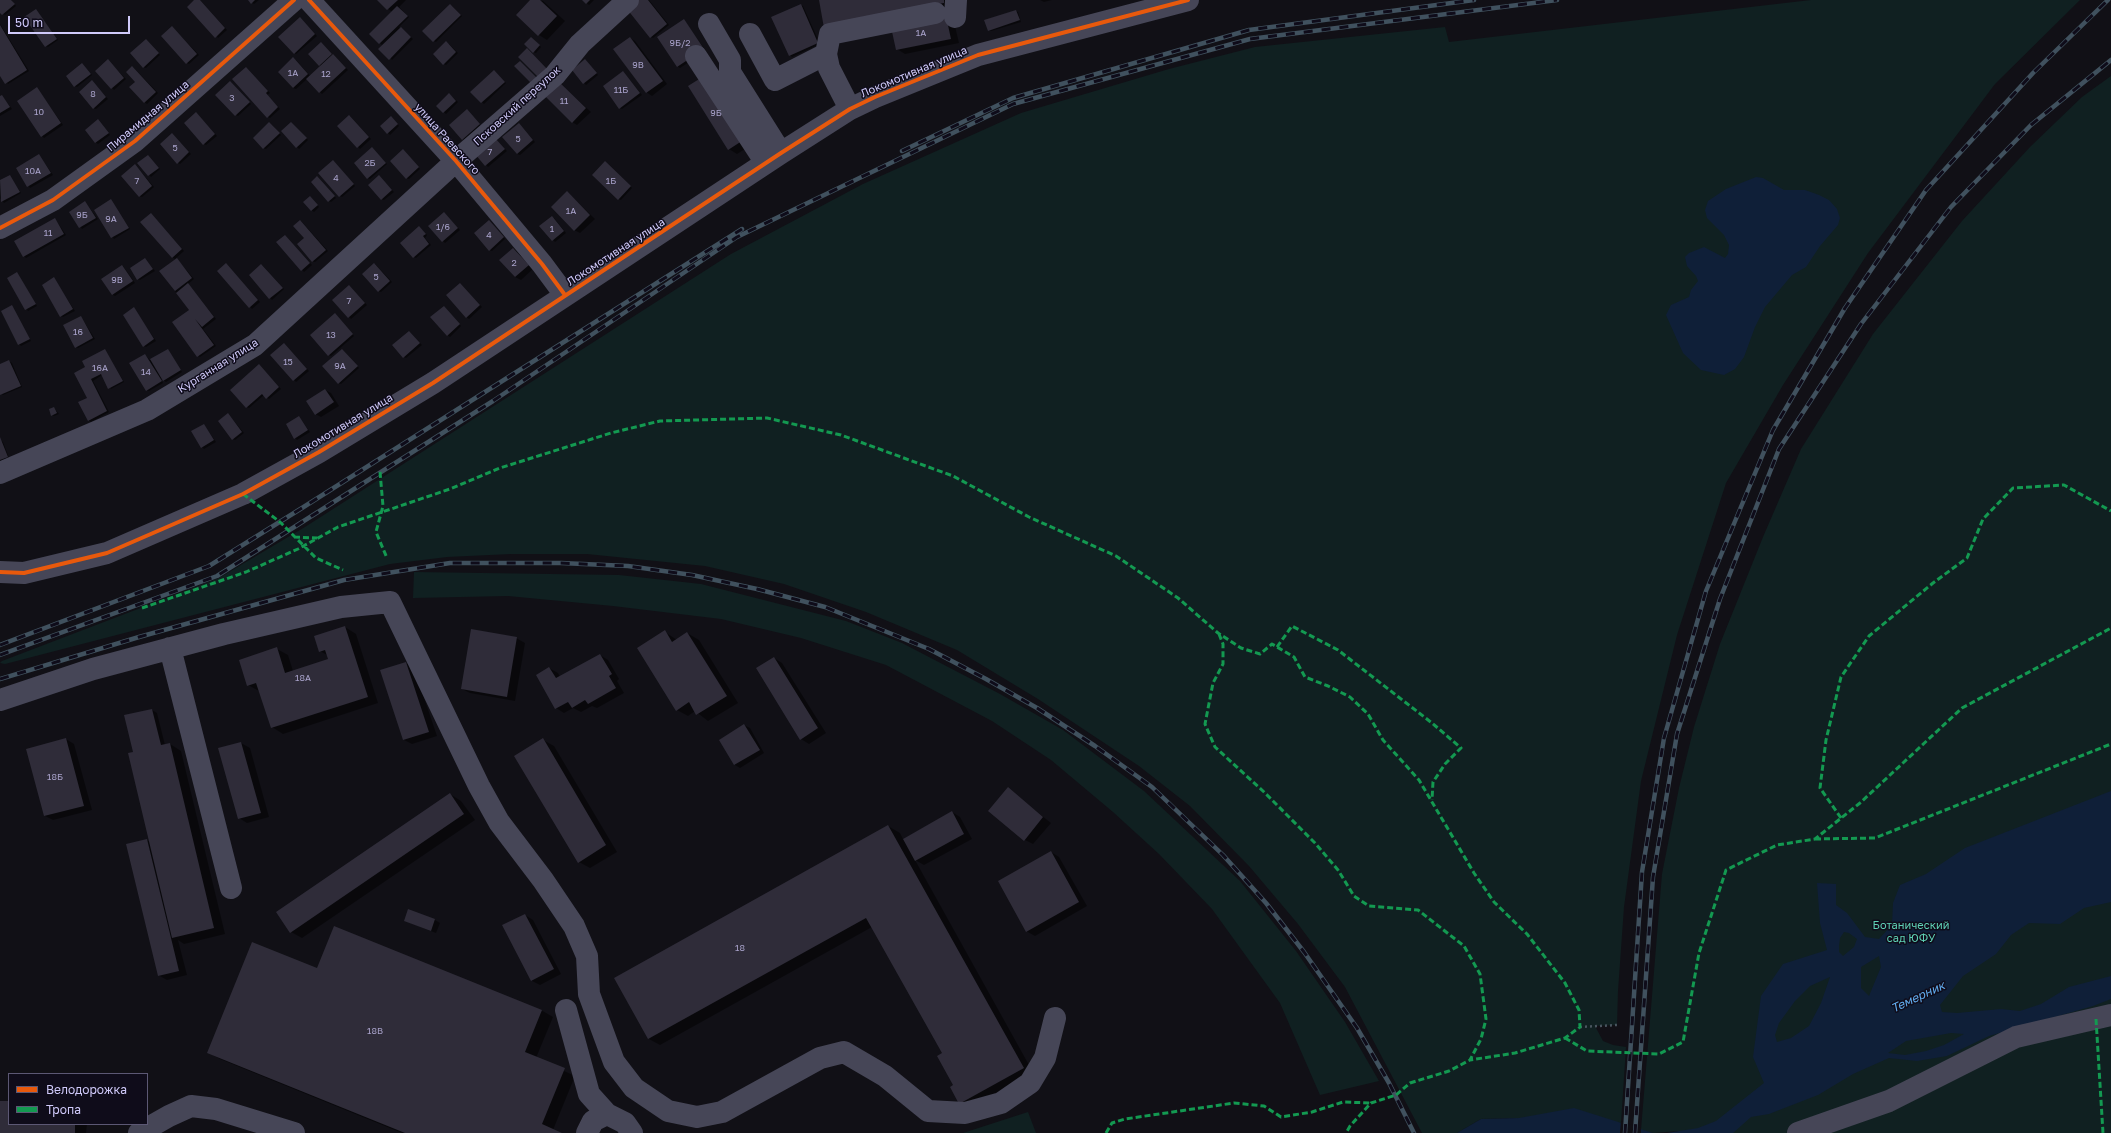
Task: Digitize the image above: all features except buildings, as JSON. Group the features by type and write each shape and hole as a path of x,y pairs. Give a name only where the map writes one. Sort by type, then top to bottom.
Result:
{"street":[{"name":"Пирамидная улица","path":"0,228 53,200 135,141 294,0"},
{"name":"улица Раевского","path":"309,0 456,161 542,264 565,295"},
{"name":"Псковский переулок","path":"456,161 555,75 580,44 628,0"},
{"name":"Локомотивная улица","path":"0,572 24,573 107,553 243,494 319,452 426,387 850,109 978,55 1188,0"},
{"path":"850,109 829,68 826,54 830,34 949,10"},
{"path":"709,24 730,60 730,72 774,158"},
{"path":"750,34 775,80 826,54"},
{"path":"696,56 774,158"},
{"name":"Курганная улица","path":"0,473 147,410 255,345 456,161"},
{"path":"0,700 92,669 170,648 341,607 390,602 479,786 499,822 543,880 574,926 587,956 589,994 614,1062 634,1088 668,1111 697,1117 722,1112 820,1058 844,1052 884,1076 928,1112 965,1113 1002,1103 1030,1083 1045,1058 1054,1018"},
{"path":"170,648 231,888"},
{"path":"566,1010 589,1094 607,1114 625,1123 632,1133"},
{"path":"1798,1133 1889,1101 2016,1037 2111,1015"},
{"path":"139,1133 169,1116 191,1106 216,1109 294,1133"},
{"path":"587,1133 593,1121 607,1114"}],"path":[{"path":"1580,1027 1617,1025"}],"green space":[{"path":"1811,0 2080,0 1995,84 1868,253 1783,385 1726,483 1677,635 1641,781 1624,907 1617,1025 1595,1026 1603,1041 1613,1045 1626,1047 1621,1123 1519,1118 1481,1119 1457,1133 1422,1133 1345,987 1298,924 1249,866 1190,806 1139,766 1038,699 957,650 866,612 784,584 705,566 587,554 511,554 447,557 390,564 5,664 0,663 219,578 305,527 731,254 863,184 1021,113 1169,69 1255,47 1445,27 1449,42"},
{"name":"Ботанический сад ЮФУ","path":"2111,76 2111,1133 1680,1133 1680,1131 1653,1133 1641,1130 1662,874 1679,788 1694,727 1720,644 1763,537 1801,449 1873,334 1962,221 2030,147 2082,97"},
{"path":"414,572 619,575 701,584 846,621 902,643 1000,694 1063,730 1144,791 1240,881 1296,951 1345,1022 1379,1081 1320,1095 1280,1003 1212,909 1159,854 1113,812 1051,760 992,721 886,665 801,638 721,619 613,606 508,596 413,598"},
{"path":"1028,1112 1036,1133 963,1133"}],"water":[{"path":"1756,177 1763,178 1784,190 1805,190 1819,195 1829,200 1837,209 1840,218 1838,225 1820,246 1806,267 1792,275 1765,307 1755,327 1744,357 1735,369 1724,375 1701,370 1683,353 1666,315 1671,305 1689,297 1691,290 1698,281 1696,276 1687,266 1685,257 1689,253 1704,247 1725,258 1728,254 1729,245 1724,235 1707,218 1705,210 1708,201 1726,189"},
{"name":"Темерник","path":"2111,791 2111,902 2084,908 2060,924 2029,923 2011,935 1996,954 1963,976 1940,1005 1942,1012 1957,1013 2001,1009 2020,1011 2041,1004 2069,987 2111,976 2111,999 2093,1006 1989,1036 1947,1056 1917,1061 1889,1058 1853,1074 1818,1095 1769,1114 1751,1117 1733,1133 1667,1133 1698,1128 1716,1121 1764,1083 1753,1057 1761,996 1783,964 1827,950 1820,923 1817,883 1836,884 1836,905 1847,913 1865,937 1879,939 1892,925 1893,903 1900,885 1926,874 1965,848","holes":["1844,932 1849,933 1857,939 1854,947 1843,956 1839,952 1840,938","1879,956 1881,967 1869,996 1861,988 1861,967","1830,977 1821,1003 1809,1026 1791,1038 1777,1042 1775,1035 1779,1023 1795,1001 1810,986","1951,1033 1964,1034 1944,1045 1926,1051 1905,1055 1888,1053 1906,1041"]},
{"path":"1574,1108 1653,1133 1457,1133 1481,1119 1519,1118"}],"pier":[{"path":"1621,1121 1641,1128 1641,1133 1620,1133"}],"railway":[{"path":"902,151 1013,98 1249,30 1474,0"},
{"path":"0,655 217,576 493,401 737,237 1013,104 1250,39 1557,0"},
{"path":"1625,1133 1642,872 1664,738 1706,591 1773,430 1845,308 1926,190 2033,73 2108,0"},
{"path":"1635,1133 1653,877 1677,734 1720,599 1779,449 1861,324 1951,207 2031,125 2111,60"},
{"path":"0,645 209,566 742,229"},
{"path":"0,679 139,637 344,580 450,563 561,563 628,566 692,575 757,589 825,607 929,649 986,679 1037,708 1095,746 1152,787 1223,855 1266,903 1304,952 1357,1028 1389,1083 1414,1133"}],"marked path":[{"path":"142,608 246,572 298,549 338,527 450,489 500,468 611,433 660,421 767,418 841,435 953,476 1029,517 1116,556 1178,598 1218,633 1241,648 1260,654 1272,644 1294,657 1305,677 1350,697 1368,714 1383,740 1419,780 1474,873 1494,902 1527,934 1565,983 1579,1010 1580,1027 1565,1038 1515,1053 1470,1060"},
{"path":"380,472 383,506 376,532 387,558"},
{"path":"1841,818 1820,788 1826,740 1841,677 1869,636 1933,583 1967,558 1983,519 2013,488 2064,485 2111,511"},
{"path":"243,494 280,522 316,558 343,570"},
{"path":"294,537 317,538"},
{"path":"1277,647 1292,626 1338,650 1432,723 1461,748 1445,764 1433,782 1432,800"},
{"path":"1565,1038 1587,1051 1659,1054 1683,1042 1699,953 1726,870 1777,845 1815,839 1860,803 1962,708 2111,628"},
{"path":"1219,634 1223,644 1223,664 1213,683 1205,724 1215,747 1264,792 1315,843 1338,870 1354,896 1369,906 1418,910 1464,946 1480,974 1486,1019 1481,1039 1470,1060 1449,1071 1410,1083 1396,1095 1371,1103 1350,1126 1346,1133"},
{"path":"1815,839 1875,838 2111,744"},
{"path":"2096,1019 2103,1133"},
{"path":"1106,1133 1112,1123 1125,1119 1234,1103 1264,1106 1281,1117 1312,1112 1343,1102 1371,1103"}],"cycle path":[{"path":"0,228 53,200 135,141 294,0"},
{"path":"309,0 456,161 542,264 565,295"},
{"path":"0,572 24,573 107,553 243,494 319,452 433,383 850,109 875,97 978,55 1188,0"}]}
